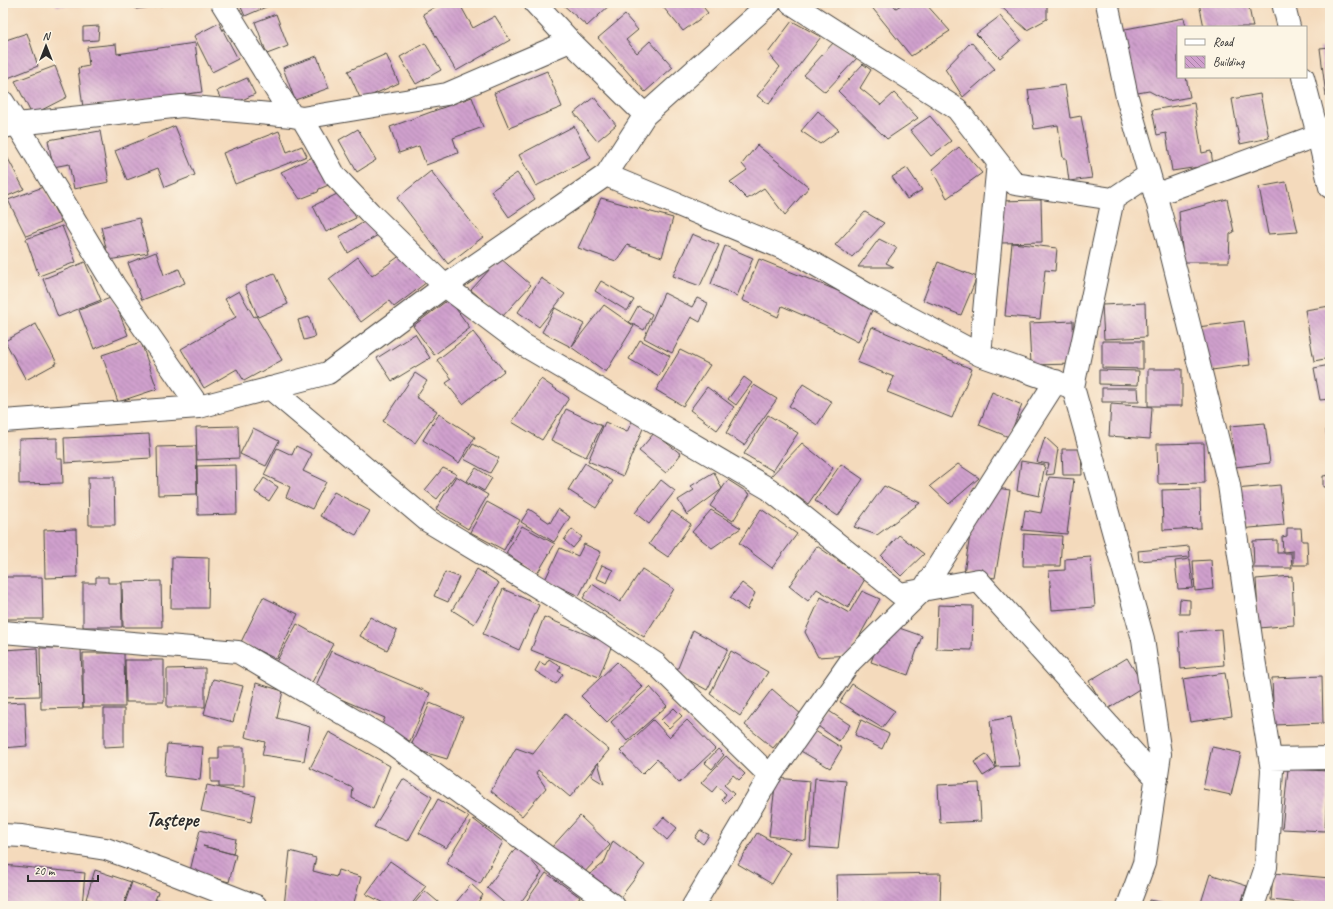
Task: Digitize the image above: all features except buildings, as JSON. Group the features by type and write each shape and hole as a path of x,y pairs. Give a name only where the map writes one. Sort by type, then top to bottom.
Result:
{"street":[{"path":"222,3 297,117 315,140 334,176 444,286 522,344 769,489 900,594 978,580 1156,779"},
{"path":"535,3 570,41 645,115"},
{"path":"3,421 199,407 328,373 444,286 606,175 645,115 770,3"},
{"path":"791,3 957,109 1015,184 1114,199 1152,185 1324,132"},
{"path":"1107,3 1127,97 1167,236 1229,485 1254,659 1272,770 1266,867 1253,906"},
{"path":"1283,3 1289,26"},
{"path":"10,126 182,106 297,117 447,94 570,41"},
{"path":"1303,78 1324,132 1330,187"},
{"path":"3,102 10,126 114,285 199,407"},
{"path":"980,355 998,162"},
{"path":"606,175 797,254 875,299 980,355 1064,384"},
{"path":"693,906 770,776 850,662 923,590 1064,384 1114,199"},
{"path":"1064,384 1143,639 1160,754 1144,863 1128,906"},
{"path":"270,388 428,521 569,606 656,664 770,776"},
{"path":"3,632 238,652 386,739 614,906"},
{"path":"1134,754 1155,721"},
{"path":"1270,759 1330,758"},
{"path":"3,835 22,836 106,849 256,906"}],"district":[{"name":"Taştepe","path":"172,819"}]}
